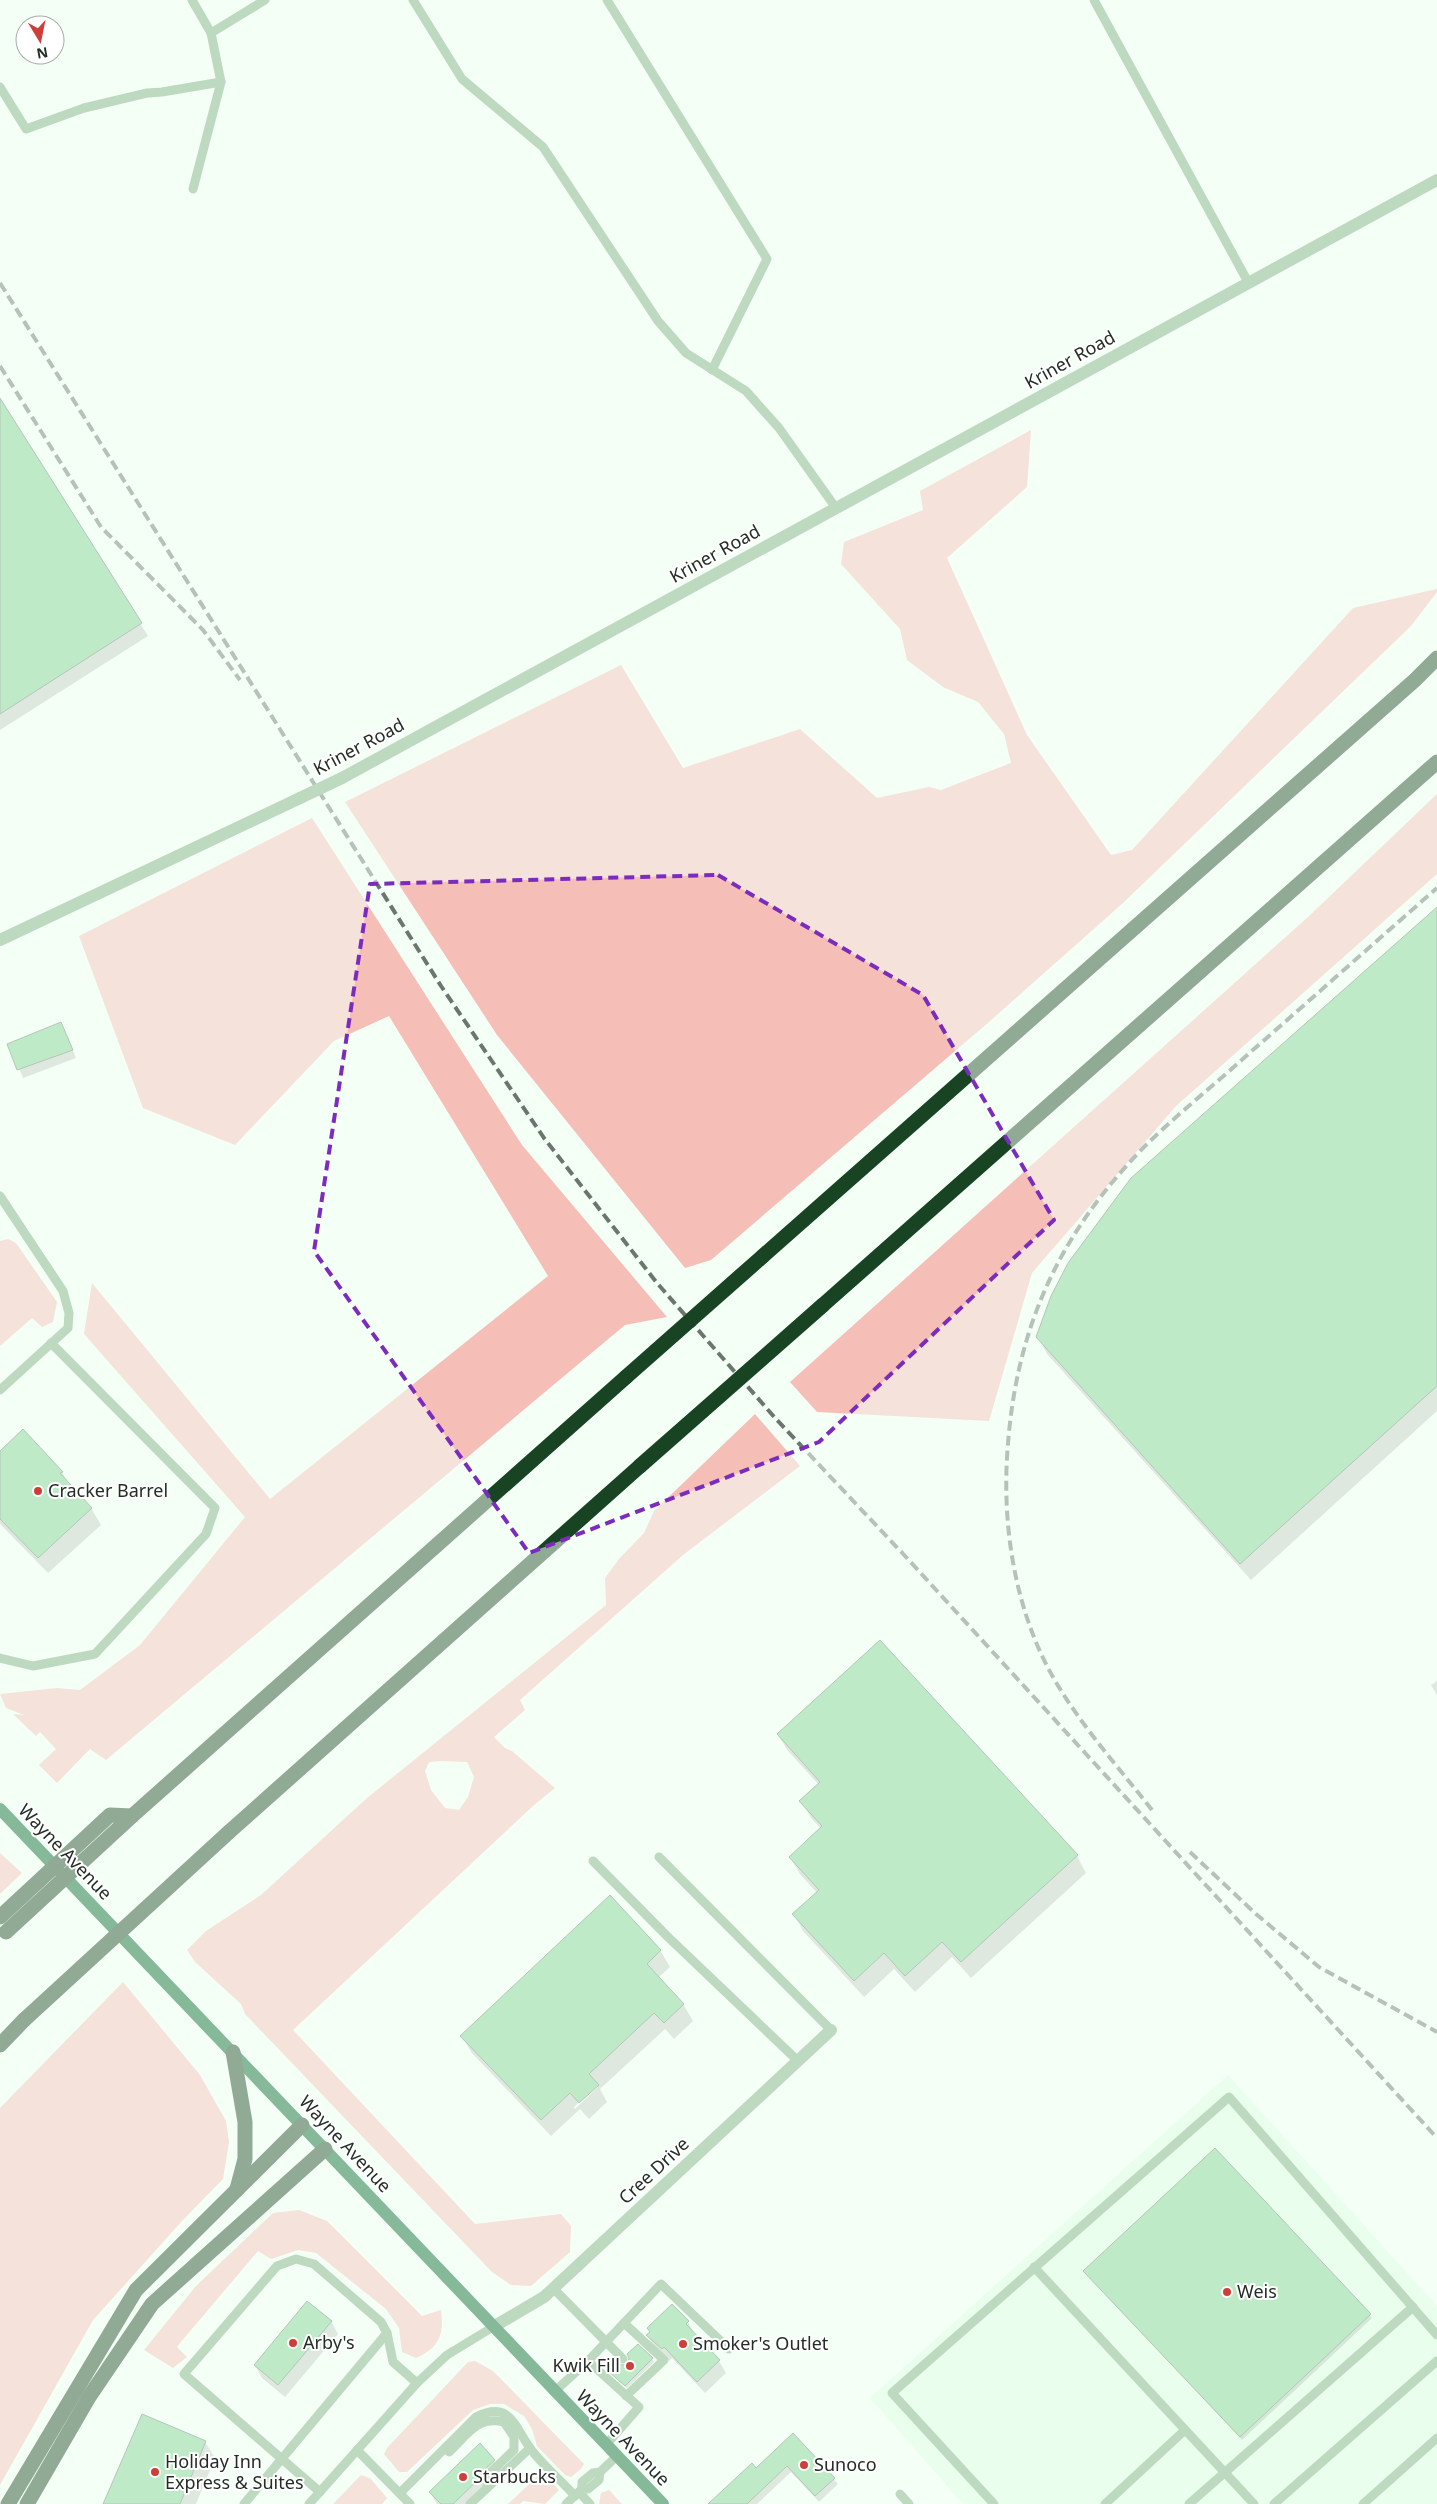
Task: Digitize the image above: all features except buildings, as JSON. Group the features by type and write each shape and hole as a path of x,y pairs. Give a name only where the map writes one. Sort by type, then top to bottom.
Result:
{"highway":[{"path":"3,1935 132,1816 1408,687 1437,658"},
{"path":"0,2045 24,2020 229,1832 1437,762"},
{"path":"0,1917 110,1815 132,1816"},
{"path":"233,2052 245,2122 245,2159 236,2190"},
{"path":"8,2504 136,2290 302,2125"},
{"path":"27,2504 88,2397 152,2304 325,2149"}],"main road":[{"name":"Wayne Avenue","path":"0,1810 663,2504"}],"street":[{"name":"Kriner Road","path":"0,940 342,778 1437,180"},
{"name":"Cree Drive","path":"493,2327 544,2297 831,2030"}],"lane":[{"path":"192,0 211,33 221,82 193,189"},
{"path":"211,33 265,0"},
{"path":"412,0 462,79 543,147 658,321 686,353 746,391 779,428 836,508"},
{"path":"607,0 767,259 712,370"},
{"path":"1094,0 1248,282"},
{"path":"0,87 26,128 84,108 147,93 221,82"},
{"path":"0,1196 63,1291 69,1313 68,1328 0,1390"},
{"path":"0,1658 33,1666 95,1654 206,1534 214,1508 51,1343"},
{"path":"660,1857 831,2030"},
{"path":"593,1861 668,1937 798,2061"},
{"path":"994,2504 892,2393 1229,2097 1437,2335"},
{"path":"320,2492 184,2374 277,2266 296,2259 314,2264 381,2322 386,2333 393,2362 417,2383"},
{"path":"1034,2268 1254,2504"},
{"path":"554,2392 588,2361 661,2284 728,2349"},
{"path":"553,2288 605,2343 623,2359"},
{"path":"1189,2504 1412,2307"},
{"path":"624,2323 664,2360 640,2377 626,2396"},
{"path":"309,2504 417,2383 447,2356 493,2327"},
{"path":"244,2504 386,2333"},
{"path":"588,2361 639,2407 606,2445"},
{"path":"1274,2504 1437,2361"},
{"path":"400,2493 476,2417 486,2412 498,2412 512,2419 530,2448 574,2498 590,2504"},
{"path":"409,2483 420,2481 480,2423 486,2420 494,2420 504,2422 511,2429 514,2437 514,2450 489,2474 487,2488"},
{"path":"1106,2504 1185,2430"},
{"path":"1363,2504 1437,2438"},
{"path":"470,2504 530,2448"},
{"path":"358,2450 410,2504"},
{"path":"574,2498 582,2482 593,2473 600,2472 617,2456"},
{"path":"900,2494 909,2504"}],"highlighted area":[{"path":"718,875 923,995 1054,1220 819,1442 529,1553 314,1251 370,884"}],"shaded area":[{"path":"1031,430 1027,487 947,558 1027,735 1111,855 1132,850 1353,608 1437,589 1437,592 1411,626 1123,903 989,1022 711,1260 685,1268 497,1035 345,802 621,665 683,768 800,729 877,798 929,787 941,790 1011,763 1004,734 978,702 943,687 907,660 900,629 841,564 844,542 923,510 920,491"},
{"path":"1437,794 1437,874 1176,1106 1032,1273 989,1421 817,1412 790,1382 1308,917"},
{"path":"312,818 522,1145 667,1317 625,1325 106,1760 90,1749 57,1783 39,1765 56,1749 40,1732 36,1736 13,1714 24,1715 6,1708 0,1694 57,1688 80,1690 140,1645 245,1517 84,1334 92,1283 270,1499 548,1276 389,1016 334,1041 235,1145 143,1108 79,936"},
{"path":"8,1239 16,1243 57,1302 53,1322 42,1327 32,1318 0,1346 0,1241"},
{"path":"755,1414 800,1466 683,1555 520,1700 525,1710 494,1737 555,1788 534,1805 293,2030 475,2224 561,2214 571,2226 570,2252 531,2286 511,2285 492,2272 245,2014 241,2004 195,1962 187,1950 206,1931 261,1895 367,1798 606,1605 605,1578 619,1559 644,1533 654,1511","holes":["429,1762 467,1762 474,1777 468,1797 459,1810 445,1808 431,1790 425,1771"]},
{"path":"0,1853 22,1873 0,1894"},
{"path":"123,1982 200,2075 226,2121 229,2142 223,2179 182,2221 93,2320 0,2485 0,2108"},
{"path":"1228,2075 1437,2306 1437,2504 963,2504 870,2398"},
{"path":"299,2210 327,2221 422,2316 441,2310 441,2333 439,2339 430,2349 416,2358 402,2352 399,2328 386,2309 316,2253 298,2250 271,2259 258,2251 177,2347 187,2357 173,2368 144,2350 196,2286 273,2213"},
{"path":"475,2361 493,2371 584,2464 581,2469 571,2477 565,2475 537,2446 532,2429 524,2416 504,2404 490,2404 473,2410 407,2472 399,2472 384,2454 387,2448 468,2362"},
{"path":"542,2472 559,2490 545,2504 523,2501 520,2504 508,2504"},
{"path":"361,2475 370,2478 387,2498 382,2504 333,2504"},
{"path":"609,2490 622,2504 599,2504 601,2493"}],"railway":[{"path":"0,283 441,986 544,1138 657,1283 776,1419 906,1557 1437,2138"},
{"path":"0,366 101,527 203,630 240,680"},
{"path":"1152,1810 1097,1741 1059,1687 1037,1644 1019,1592 1007,1512 1007,1458 1011,1412 1019,1369 1030,1329 1045,1290 1064,1253 1086,1217 1112,1182 1143,1148 1437,888"},
{"path":"1190,1852 1256,1914 1319,1967 1437,2032"}],"place":[{"name":"Cracker Barrel","path":"38,1491"},
{"name":"Weis","path":"1227,2292"},
{"name":"Arby's","path":"293,2343"},
{"name":"Smoker's Outlet","path":"683,2344"},
{"name":"Kwik Fill","path":"630,2366"},
{"name":"Sunoco","path":"804,2465"},
{"name":"Holiday Inn Express & Suites","path":"155,2472"},
{"name":"Starbucks","path":"463,2477"}]}
